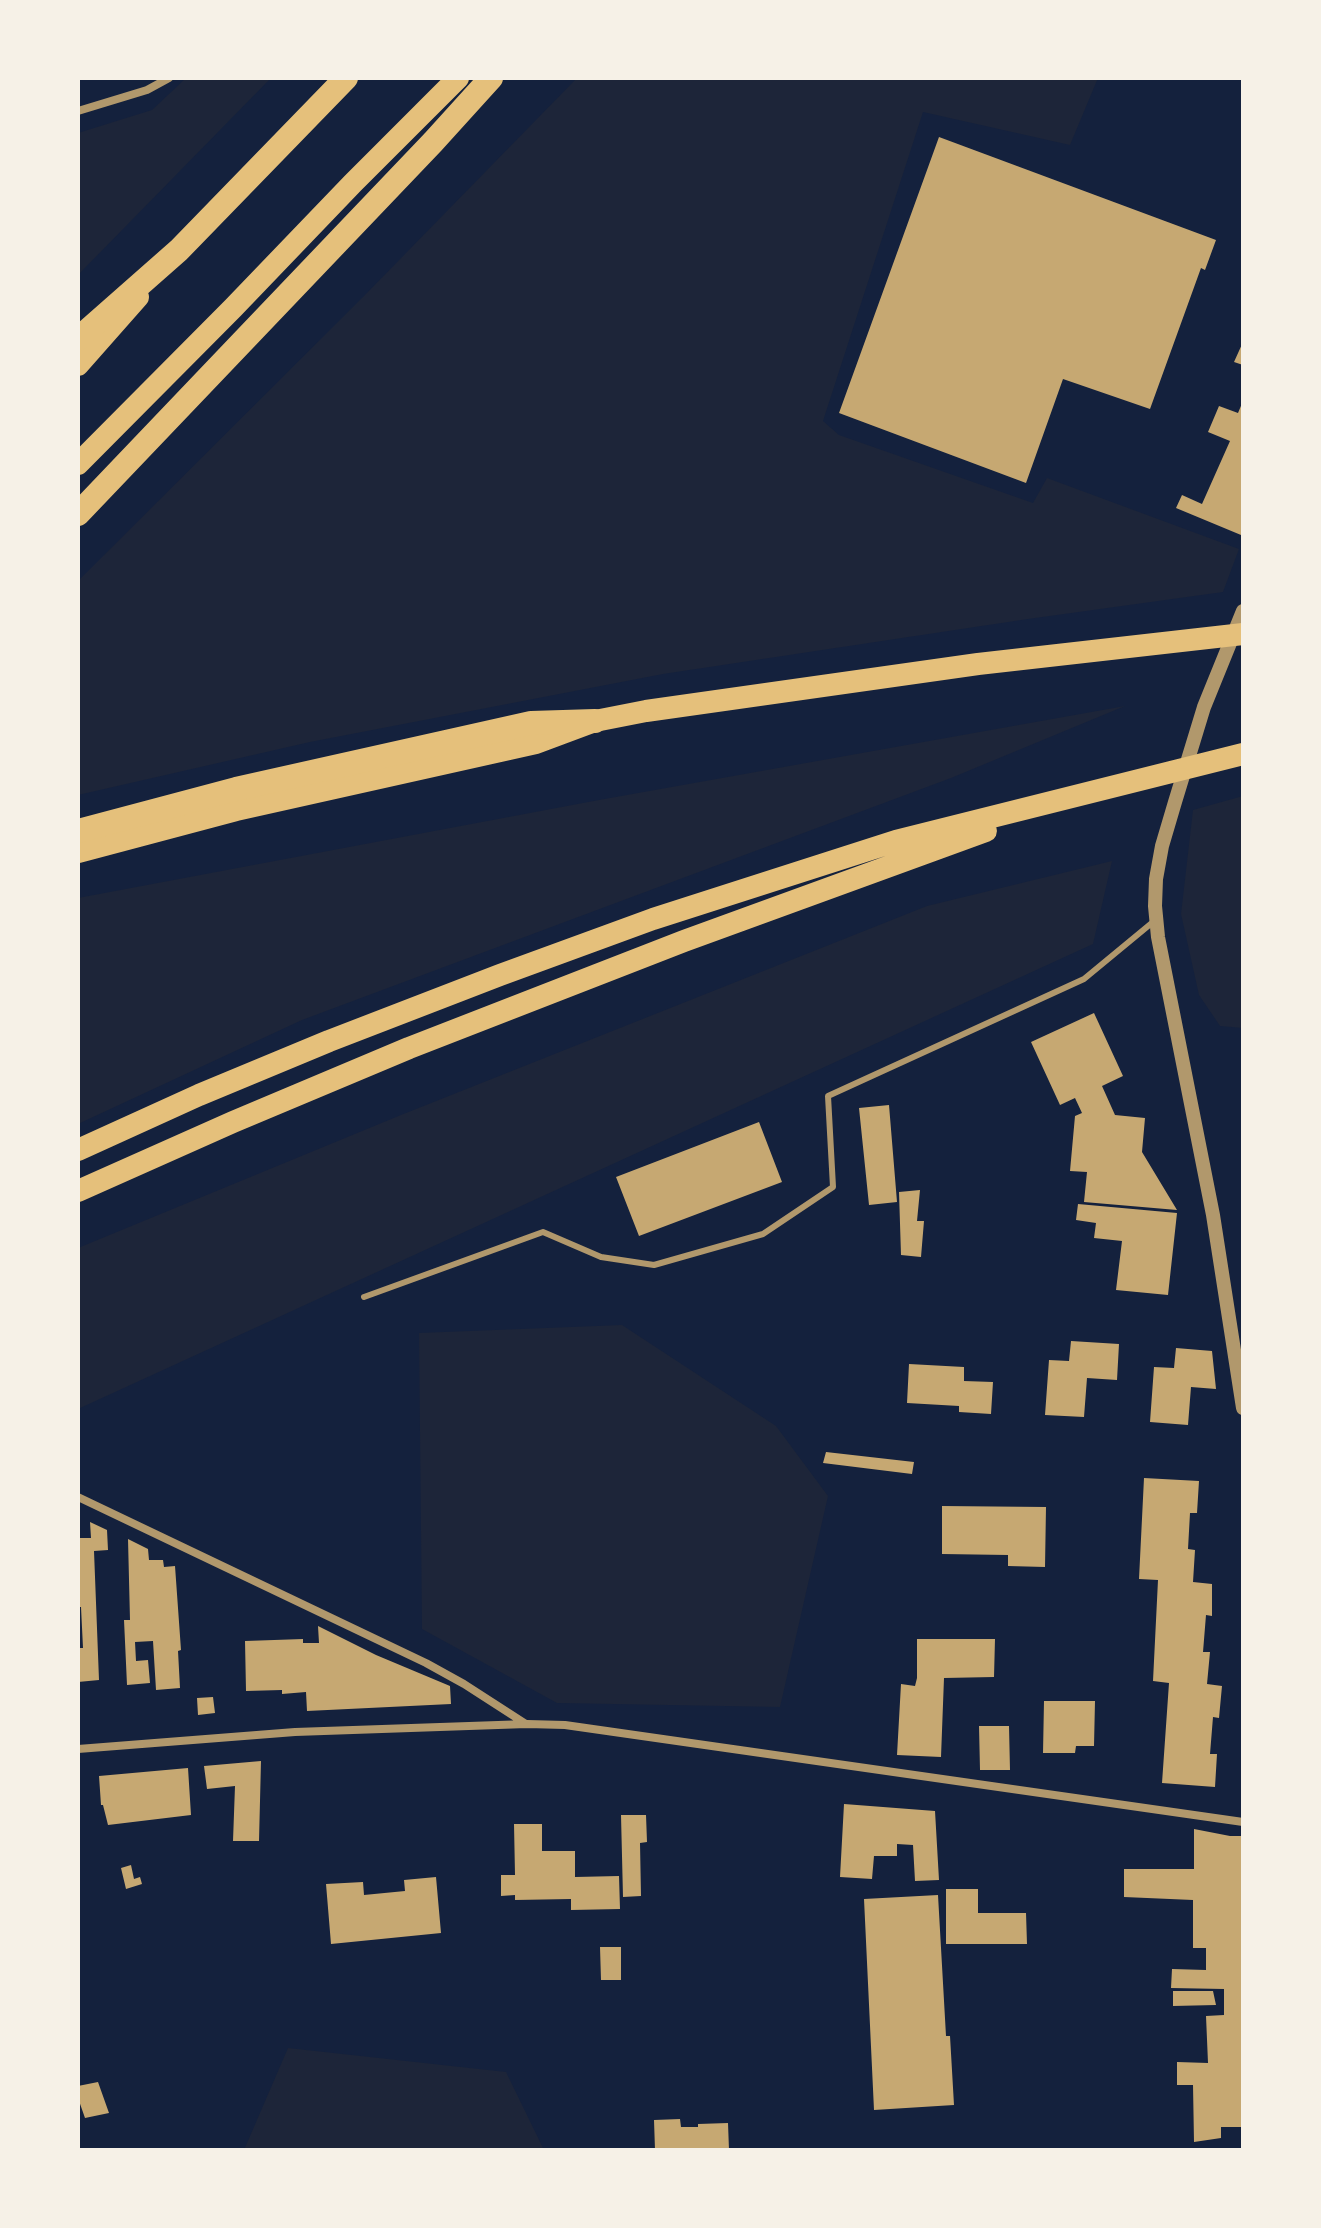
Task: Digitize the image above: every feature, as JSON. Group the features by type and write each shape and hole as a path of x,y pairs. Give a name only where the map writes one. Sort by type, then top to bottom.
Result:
{"highway":[{"path":"78,365 179,250 346,78"},
{"path":"78,464 458,78"},
{"path":"78,514 491,78"},
{"path":"78,339 179,250"},
{"path":"78,831 236,789 531,723 595,721 793,689 978,664 1243,634"},
{"path":"78,852 236,810 536,743 595,721"},
{"path":"78,1150 329,1041 640,924 896,841 1243,754"},
{"path":"78,1191 409,1048 684,941 1078,797"}],"street":[{"path":"78,111 147,90 169,78"},
{"path":"1243,611 1204,707 1162,846 1156,879 1158,937 1213,1215 1243,1408"},
{"path":"78,1497 426,1663 527,1724"},
{"path":"78,1749 295,1732 565,1725 1243,1822"}],"lane":[{"path":"364,1297 543,1232 601,1257 654,1265 763,1234 833,1187 828,1096 1084,979 1156,919"}],"shaded area":[{"path":"186,78 271,78 78,275 78,133 152,110"},
{"path":"577,78 1098,78 1070,145 923,112 823,421 839,435 1033,503 1047,478 1239,549 1223,592 663,674 310,742 78,795 78,581"},
{"path":"1125,706 951,778 302,1020 78,1124 78,898 599,800"},
{"path":"1243,796 1243,1028 1220,1026 1199,995 1181,914 1193,810"},
{"path":"1112,861 1093,944 78,1409 78,1248 401,1115 927,906"},
{"path":"622,1325 776,1426 828,1496 780,1707 557,1703 422,1629 419,1333"},
{"path":"288,2048 506,2072 544,2150 244,2150"}],"building":[{"path":"939,137 1216,240 1205,270 1201,268 1150,409 1063,379 1026,483 839,413"},
{"path":"1243,342 1243,365 1234,362"},
{"path":"1243,401 1241,535 1176,508 1182,495 1202,504 1230,441 1208,432 1219,406 1238,413"},
{"path":"1094,1013 1123,1076 1102,1086 1115,1115 1145,1118 1142,1152 1177,1210 1084,1202 1087,1172 1070,1171 1075,1116 1082,1113 1075,1098 1060,1105 1031,1042"},
{"path":"889,1105 897,1202 869,1205 859,1108"},
{"path":"759,1122 782,1182 639,1236 616,1177"},
{"path":"920,1190 917,1221 924,1221 921,1257 901,1255 899,1192"},
{"path":"1078,1204 1177,1213 1168,1295 1116,1290 1122,1241 1094,1238 1096,1223 1076,1220"},
{"path":"1071,1341 1119,1344 1117,1380 1087,1378 1084,1417 1045,1415 1049,1360 1069,1361"},
{"path":"1176,1348 1212,1351 1216,1389 1191,1387 1188,1425 1150,1422 1154,1367 1174,1368"},
{"path":"909,1364 964,1367 964,1381 993,1382 991,1414 959,1412 959,1406 907,1403"},
{"path":"826,1452 914,1462 912,1474 823,1463"},
{"path":"1144,1478 1199,1481 1197,1513 1190,1513 1188,1549 1195,1550 1193,1582 1212,1584 1212,1616 1206,1615 1203,1652 1210,1652 1207,1684 1222,1686 1219,1718 1213,1717 1210,1754 1217,1754 1215,1787 1162,1783 1169,1683 1153,1681 1158,1580 1139,1579"},
{"path":"942,1506 1046,1507 1045,1567 1008,1566 1008,1555 942,1554"},
{"path":"90,1522 107,1530 108,1550 94,1551 99,1680 78,1682 78,1648 83,1648 81,1607 78,1607 78,1538 91,1538"},
{"path":"128,1539 148,1549 149,1560 163,1560 164,1567 175,1566 181,1650 178,1651 180,1688 156,1690 153,1641 135,1642 136,1661 148,1660 150,1683 127,1685 124,1620 130,1620"},
{"path":"318,1626 376,1655 450,1686 451,1704 307,1711 306,1692 246,1691 245,1641 303,1639 303,1643 319,1643"},
{"path":"917,1639 995,1639 994,1677 944,1678 941,1757 897,1755 901,1684 915,1686"},
{"path":"213,1697 215,1713 198,1715 197,1698"},
{"path":"1044,1701 1095,1701 1094,1746 1076,1746 1075,1753 1043,1753"},
{"path":"979,1726 1009,1726 1010,1770 980,1770"},
{"path":"261,1761 259,1841 233,1841 235,1786 207,1789 204,1766"},
{"path":"188,1768 191,1815 108,1825 101,1805 99,1776"},
{"path":"844,1804 935,1811 939,1880 915,1881 913,1845 897,1844 897,1856 874,1856 872,1879 840,1877"},
{"path":"621,1815 646,1815 647,1842 640,1843 641,1896 623,1897"},
{"path":"514,1824 542,1824 542,1851 575,1851 575,1877 619,1876 620,1909 571,1910 571,1899 515,1900 515,1895 501,1896 501,1875 515,1875"},
{"path":"1194,1829 1243,1836 1243,2127 1221,2127 1221,2138 1194,2142 1193,2085 1177,2085 1177,2062 1208,2063 1206,2016 1224,2015 1224,1989 1171,1988 1172,1969 1206,1970 1206,1948 1193,1948 1193,1900 1124,1897 1124,1869 1194,1869"},
{"path":"131,1865 134,1879 140,1877 142,1884 126,1889 121,1868"},
{"path":"436,1877 441,1933 331,1944 326,1884 363,1882 364,1895 405,1891 404,1880"},
{"path":"946,1889 978,1889 978,1913 1026,1913 1027,1944 946,1944"},
{"path":"938,1895 946,2036 950,2036 954,2105 874,2110 864,1899"},
{"path":"600,1947 621,1947 621,1980 601,1980"},
{"path":"1173,1991 1213,1991 1216,2005 1173,2006"},
{"path":"98,2082 109,2113 85,2118 78,2098 78,2086"},
{"path":"680,2119 681,2127 728,2123 729,2150 655,2150 654,2120"}]}
